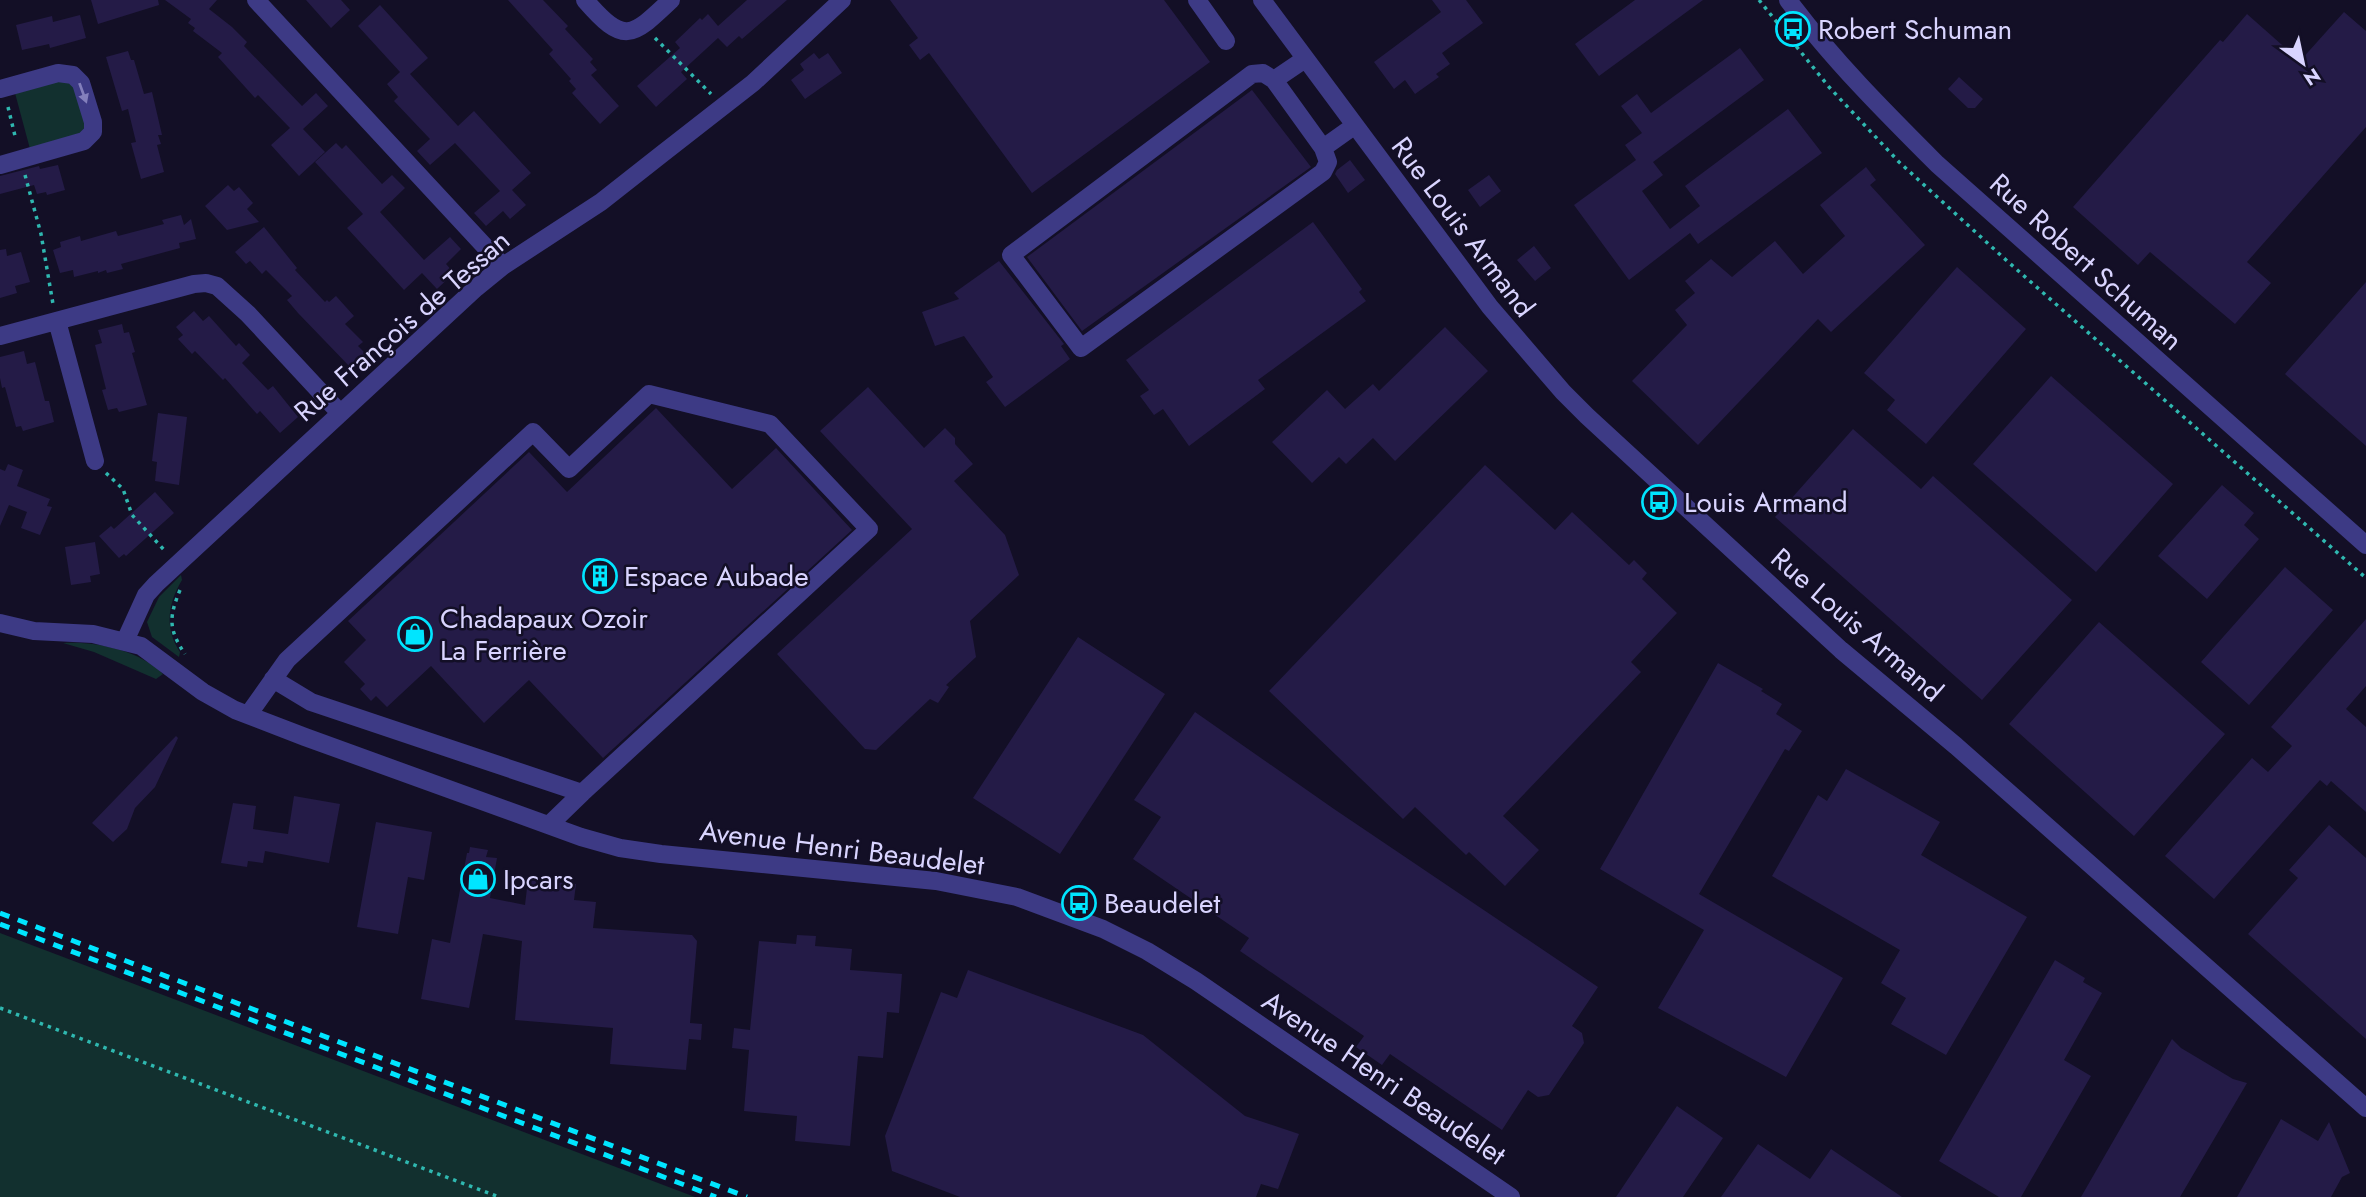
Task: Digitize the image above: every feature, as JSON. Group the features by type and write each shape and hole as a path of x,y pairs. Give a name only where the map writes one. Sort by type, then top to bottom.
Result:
{"street":[{"path":"256,0 503,266"},
{"path":"585,0 613,29 630,32 643,27 671,0"},
{"name":"Rue François de Tessan","path":"125,641 146,596 156,584 503,266 601,202 752,83 842,0"},
{"path":"1196,0 1226,41"},
{"name":"Rue Louis Armand","path":"1262,0 1503,323 1587,416 1842,650 1956,746 2366,1108"},
{"name":"Rue Robert Schuman","path":"1788,0 1855,78 1937,164 2366,545"},
{"path":"1274,80 1305,58"},
{"path":"0,165 84,141 93,132 93,122 81,83 73,75 58,73 1,84"},
{"path":"1252,74 1263,74 1274,80 1324,148 1328,162 1323,172 1081,348 1011,255 1252,74"},
{"path":"1324,148 1354,126"},
{"path":"0,336 206,283 217,286 248,314 340,413"},
{"path":"57,321 95,461"},
{"path":"248,715 288,660 533,432 569,469 649,394 770,424 869,529 549,825"},
{"path":"0,623 34,631 93,634 125,641"},
{"name":"Avenue Henri Beaudelet","path":"125,641 147,650 203,692 248,715 600,843 662,854 936,881 1017,897 1068,915 1114,934 1196,981 1511,1197"},
{"path":"273,679 311,702 582,793"}],"path":[{"path":"1759,0 1829,87 1899,162 2366,578"},
{"path":"643,27 723,106"},
{"path":"1,84 41,234 57,321"},
{"path":"95,461 123,489 132,515 169,556"},
{"path":"184,583 176,600 172,621 174,638 186,656"},
{"path":"0,1008 499,1197"}],"green space":[{"path":"63,80 75,85 86,126 78,136 30,149 15,93"},
{"path":"181,575 182,580 170,616 179,657 152,637 147,622 159,597"},
{"path":"63,643 103,646 130,653 163,674 156,679 94,652"},
{"path":"0,933 695,1197 0,1197"}],"building":[{"path":"91,0 158,0 159,5 98,24"},
{"path":"165,0 217,0 209,9 247,42 244,46 302,106 316,93 328,106 303,129 325,152 299,176 271,145 290,128 258,95 255,98 218,57 222,53 193,31 195,28 188,23 191,19"},
{"path":"306,0 341,0 350,10 331,28"},
{"path":"508,0 543,0 568,26 565,29 593,59 590,62 597,70 591,75 619,106 600,124 572,93 576,89 569,81 571,79 549,54 553,50"},
{"path":"747,0 787,0 742,39 739,36 727,47 718,38 681,72 687,79 656,107 637,86 680,48 675,42 700,18 702,20 708,14 718,26"},
{"path":"890,0 1164,0 1210,62 1032,193 929,53 920,60 909,45 918,38"},
{"path":"1432,0 1466,0 1483,23 1442,53 1450,64 1436,74 1439,77 1415,94 1405,80 1394,89 1374,62 1441,12"},
{"path":"1635,0 1703,0 1599,76 1575,44"},
{"path":"380,5 428,58 410,74 458,126 474,111 531,173 512,190 526,205 510,219 503,211 486,226 474,213 500,191 455,143 430,165 417,151 430,139 394,101 398,97 387,84 400,72 358,26"},
{"path":"2344,12 2366,31 2366,127 2247,262 2271,283 2235,324 2150,252 2138,265 2073,207 2220,40 2223,42 2247,14 2300,61"},
{"path":"80,15 86,38 50,48 49,44 22,50 16,25 52,16 53,22"},
{"path":"1740,48 1764,80 1653,162 1663,175 1642,191 1670,229 1700,206 1685,186 1788,109 1822,153 1698,244 1690,233 1629,280 1574,205 1636,160 1625,145 1642,133 1621,106 1637,94 1651,113"},
{"path":"128,51 131,60 134,60 144,94 152,92 162,135 158,135 161,144 157,145 164,172 141,179 131,143 136,142 128,109 122,111 106,57"},
{"path":"814,53 819,59 828,53 842,73 805,99 791,80 804,70 800,64"},
{"path":"1959,77 1983,99 1975,108 1968,108 1948,89"},
{"path":"1252,90 1311,167 1082,331 1027,257"},
{"path":"336,143 342,149 346,145 382,184 392,175 405,188 380,212 424,260 450,237 461,249 446,264 454,273 437,289 422,273 404,290 347,228 363,214 315,162"},
{"path":"1350,160 1365,180 1348,193 1335,174"},
{"path":"58,165 65,190 47,195 46,192 37,194 34,185 0,194 0,176 39,166 40,169"},
{"path":"1866,167 1876,180 1870,185 1925,245 1831,332 1818,319 1698,445 1632,381 1687,325 1675,310 1695,293 1685,281 1711,259 1732,277 1775,241 1803,274 1845,236 1820,205"},
{"path":"1489,175 1501,191 1480,207 1468,190"},
{"path":"228,185 234,191 239,187 253,203 247,209 259,222 227,230 205,206"},
{"path":"181,215 184,225 191,219 196,239 179,243 180,248 121,264 123,269 107,273 106,270 74,277 73,270 60,273 53,250 61,247 60,242 80,236 81,241 116,231 118,236 164,224 162,220"},
{"path":"1313,222 1362,289 1359,292 1366,301 1258,380 1265,389 1189,446 1163,409 1154,415 1140,396 1149,390 1126,360"},
{"path":"264,227 297,268 295,270 325,302 336,296 354,316 345,324 363,342 358,346 366,354 351,368 298,313 287,300 292,296 266,270 262,274 250,261 246,264 235,252"},
{"path":"1534,246 1551,268 1535,281 1517,260"},
{"path":"6,249 7,256 21,252 30,282 15,286 17,293 0,298 0,250"},
{"path":"999,261 1064,344 1061,346 1070,359 1005,407 986,382 993,377 964,336 935,346 922,312 959,299 954,293"},
{"path":"1957,267 2026,329 1926,444 1887,410 1895,400 1864,373"},
{"path":"2366,282 2366,446 2285,374"},
{"path":"194,311 203,321 209,316 236,346 239,343 250,355 242,363 268,390 273,386 298,417 280,433 260,411 257,414 225,378 223,380 195,351 192,354 178,339 183,335 176,327"},
{"path":"122,324 124,333 129,332 135,352 132,353 147,405 119,412 117,408 108,410 102,390 106,389 95,345 102,343 98,330"},
{"path":"1445,327 1488,371 1395,461 1373,438 1346,464 1339,457 1312,483 1272,442 1327,390 1345,409 1373,384 1379,391"},
{"path":"24,351 27,364 35,362 45,401 49,401 54,422 23,431 21,426 16,427 5,387 2,388 0,357"},
{"path":"2051,376 2173,484 2096,572 1973,464"},
{"path":"868,387 924,448 945,428 955,438 955,444 973,464 954,481 1005,535 1019,575 970,621 976,657 946,685 949,687 938,703 930,699 876,750 865,749 777,654 912,529 820,431"},
{"name":"Espace Aubade","path":"656,408 732,489 776,448 852,530 603,758 529,680 484,723 431,666 387,707 376,696 371,701 360,689 365,684 344,662 366,640 348,621 529,452 567,492"},
{"path":"158,413 187,417 179,485 155,481 157,462 152,461"},
{"path":"1853,429 1921,489 1933,476 2072,600 1982,700 1775,517"},
{"path":"8,464 23,470 17,486 50,499 47,506 52,507 40,535 21,528 27,512 9,505 0,526 0,469 5,471"},
{"path":"1485,465 1555,530 1572,512 1629,565 1634,560 1647,573 1642,579 1677,613 1631,662 1641,672 1503,816 1539,850 1505,886 1469,852 1466,855 1415,807 1403,819 1269,691"},
{"path":"2222,485 2254,513 2244,525 2259,539 2207,599 2158,556"},
{"path":"155,492 174,513 126,556 124,554 119,558 99,536 111,526 114,529"},
{"path":"95,542 100,574 90,576 91,582 71,585 65,547"},
{"path":"2285,567 2333,610 2249,705 2201,662"},
{"path":"2366,619 2366,686 2346,709 2366,727 2366,812 2331,781 2327,786 2320,780 2214,899 2165,856 2252,758 2268,772 2292,746 2271,727"},
{"path":"2099,622 2225,734 2134,836 2009,724"},
{"path":"1078,637 1165,694 1060,854 973,798"},
{"path":"1718,663 1763,689 1761,691 1782,704 1776,714 1802,731 1789,751 1785,749 1699,894 1843,978 1786,1077 1658,1008 1704,930 1600,869"},
{"path":"1195,712 1598,987 1572,1026 1582,1033 1584,1043 1549,1095 1538,1097 1528,1090 1502,1130 1390,1054 1382,1065 1356,1047 1364,1036 1240,951 1249,938 1133,859 1161,817 1134,800"},
{"path":"176,736 178,738 155,787 135,808 127,829 113,842 92,823"},
{"path":"1846,769 1940,822 1921,855 2027,917 1946,1055 1891,1024 1906,998 1881,983 1900,950 1772,876 1818,795 1827,801"},
{"path":"294,796 340,804 329,863 265,851 263,863 248,861 247,867 221,863 233,803 256,806 253,829 288,834"},
{"path":"376,822 432,832 424,880 408,877 398,934 357,927"},
{"path":"2329,825 2366,858 2366,1039 2248,934 2298,878 2289,870"},
{"path":"470,847 488,850 486,857 497,858 490,898 525,905 528,880 576,884 574,900 596,902 593,928 692,935 697,941 690,1023 702,1024 701,1040 689,1039 686,1070 610,1064 613,1028 515,1020 522,941 483,934 469,1008 421,999 432,939 450,943"},
{"path":"797,935 816,936 815,946 852,949 850,970 902,974 899,1013 887,1012 883,1058 858,1056 850,1146 795,1141 797,1116 744,1111 749,1050 732,1048 734,1028 750,1030 759,941 796,944"},
{"path":"2055,960 2085,978 2083,982 2102,993 2064,1060 2091,1076 2021,1197 1999,1197 1939,1161"},
{"path":"968,970 1143,1035 1245,1116 1299,1134 1278,1189 1261,1184 1256,1197 960,1197 892,1171 885,1136 941,992 957,998"},
{"path":"2172,1039 2181,1048 2233,1079 2247,1083 2180,1197 2081,1197"},
{"path":"1677,1106 1723,1138 1683,1197 1616,1197"},
{"path":"2281,1119 2318,1141 2329,1122 2350,1173 2342,1177 2331,1197 2237,1197"},
{"path":"1758,1144 1810,1179 1831,1149 1902,1197 1721,1197"}],"railway":[{"path":"0,913 747,1197"},
{"path":"0,924 716,1197"}],"place":[{"name":"Robert Schuman","path":"1793,29"},
{"name":"Louis Armand","path":"1659,502"},
{"name":"Espace Aubade","path":"600,576"},
{"name":"Chadapaux Ozoir La Ferrière","path":"415,634"},
{"name":"Ipcars","path":"478,879"},
{"name":"Beaudelet","path":"1079,903"}]}
